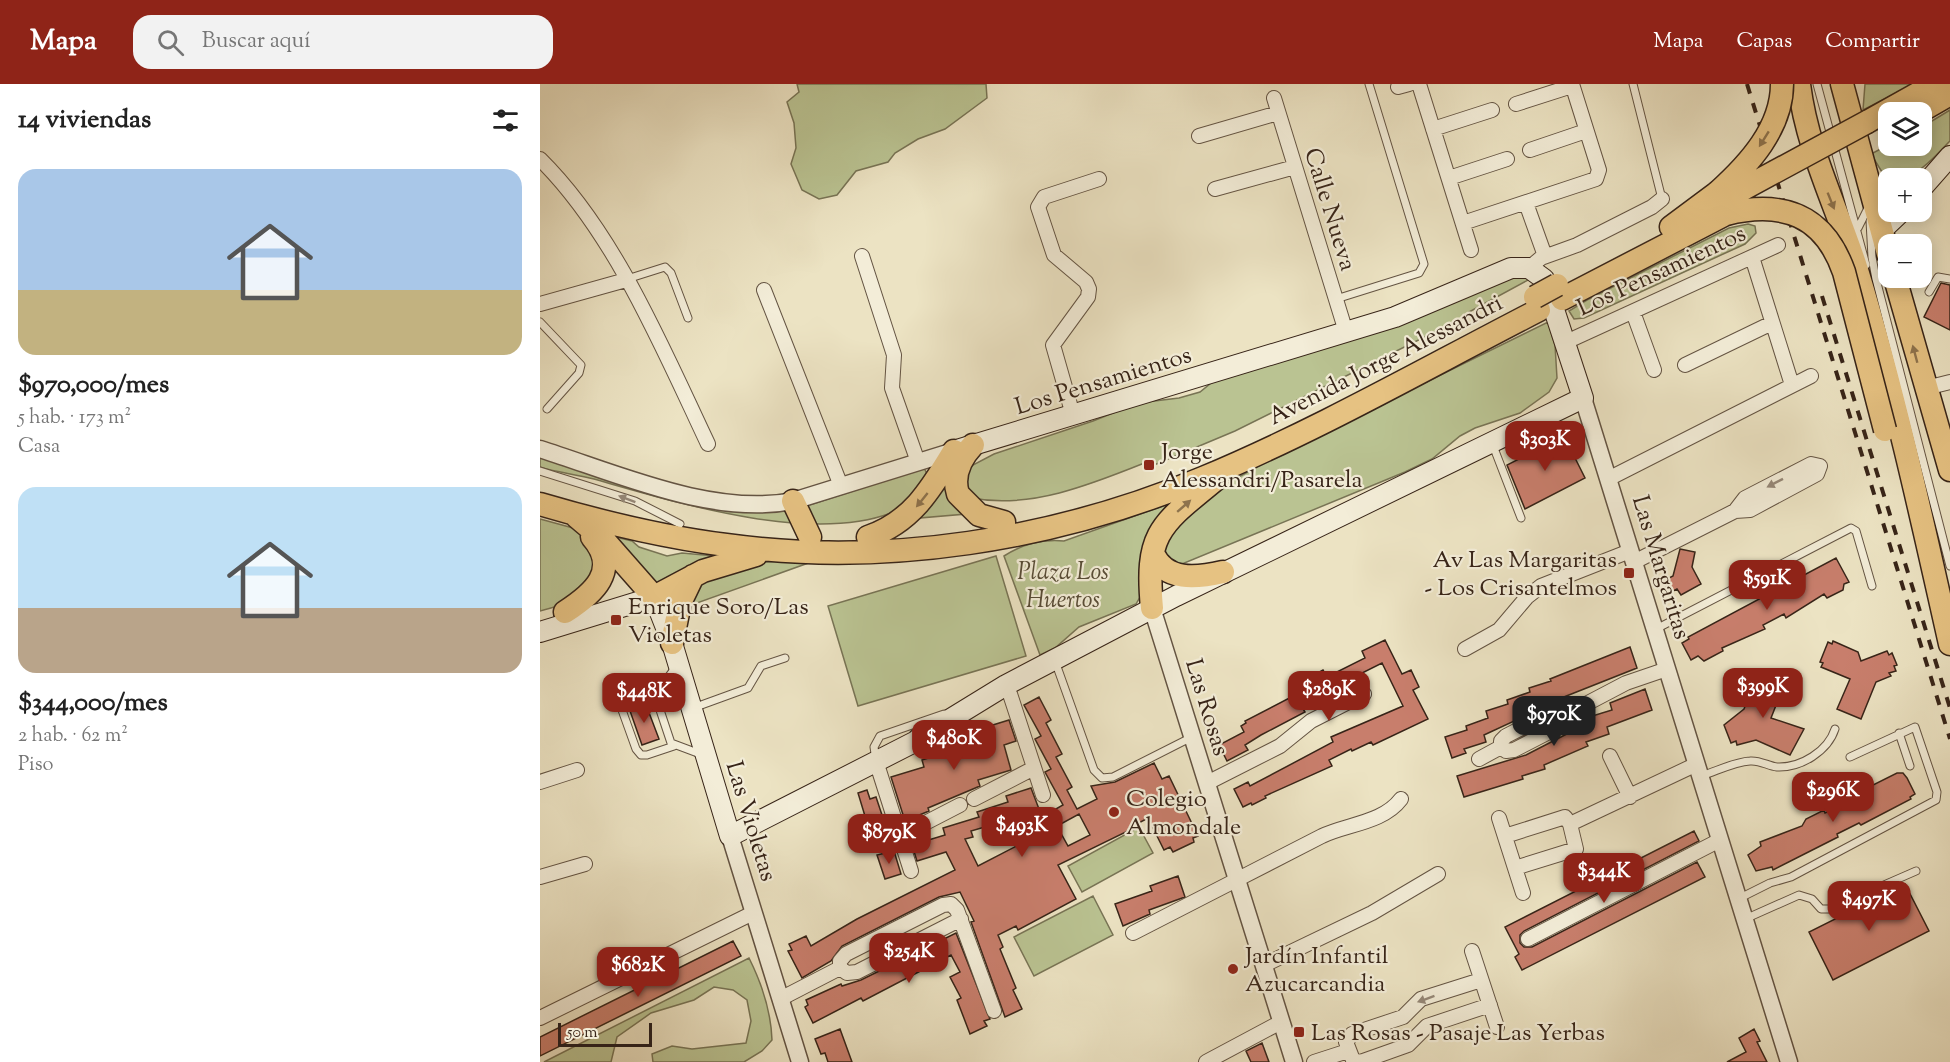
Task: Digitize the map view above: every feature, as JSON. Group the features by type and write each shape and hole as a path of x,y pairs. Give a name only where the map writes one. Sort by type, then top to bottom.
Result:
{"highway":[{"path":"1782,84 1779,109 1764,140 1722,202 1751,209 1778,210 1799,216 1825,235 1837,253 1844,272 1913,535 1950,654"},
{"path":"1799,84 1806,129 1857,270 1914,491 1950,644"},
{"path":"1842,84 1878,193"},
{"name":"Avenida Jorge Alessandri","path":"1560,292 1671,227 1876,129 1935,84"},
{"path":"1932,104 1950,94"},
{"name":"Avenida Jorge Alessandri","path":"540,504 669,537 785,551 899,549 1017,534 1127,506 1235,464 1560,292 1722,202"},
{"path":"1881,222 1882,234"},
{"path":"1898,288 1950,470"},
{"name":"Avenida Jorge Alessandri","path":"540,487 681,524 742,533 810,537 868,537 958,530 1004,522 1105,498 1203,463 1537,304"},
{"path":"963,448 963,458 956,473 958,494 979,515 1004,522"},
{"path":"868,537 898,523 916,507 963,448"},
{"path":"1154,612 1153,553 1155,540 1164,525 1235,464"},
{"path":"793,501 810,537"},
{"path":"572,513 603,539 654,597 693,576 729,561 785,551"},
{"path":"565,612 594,591 603,573 602,550 572,513"},
{"path":"1153,553 1162,567 1174,574 1190,576 1223,572"},
{"path":"672,643 680,603 693,576"}],"main road":[{"path":"1932,175 1950,156"},
{"path":"1881,231 1890,222"},
{"name":"Los Pensamientos","path":"963,448 1422,308 1505,269 1529,268"},
{"name":"Las Margaritas","path":"1529,268 1544,279 1583,398"},
{"path":"918,739 967,708 1154,612 1223,572 1583,398"},
{"path":"1154,612 1377,505 1409,484"},
{"path":"540,618 635,592 654,597"},
{"path":"540,632 654,597"},
{"name":"Las Violetas","path":"654,597 672,643 677,666 730,836"},
{"path":"730,836 1011,694 1056,664"},
{"path":"720,804 740,817 753,819 767,816"}],"street":[{"path":"1419,84 1471,250"},
{"path":"1463,223 1596,179 1599,170 1572,85 1515,104"},
{"name":"Calle Nueva","path":"1274,98 1346,332"},
{"path":"1433,129 1492,110"},
{"path":"1199,136 1278,113"},
{"path":"1530,150 1587,131"},
{"path":"540,159 576,201 645,312 708,444"},
{"path":"1449,177 1507,159"},
{"path":"1215,189 1295,167"},
{"path":"1073,416 1053,345 1088,297 1089,289 1086,282 1054,255 1038,207 1044,197 1099,179"},
{"path":"1529,268 1545,256 1577,245 1652,207 1662,199"},
{"path":"1526,202 1545,256"},
{"name":"Los Pensamientos","path":"1566,342 1778,245"},
{"path":"862,256 894,355 892,388 918,462"},
{"path":"1752,257 1792,385"},
{"path":"540,304 626,280"},
{"path":"764,291 841,486"},
{"path":"1633,312 1654,370"},
{"path":"1685,365 1772,322"},
{"path":"1608,479 1811,376"},
{"path":"1934,386 1950,382"},
{"name":"Las Margaritas","path":"1583,398 1789,1062"},
{"name":"Los Pensamientos","path":"540,449 696,497 757,503 793,501 963,448"},
{"path":"1465,650 1499,630 1527,597 1540,586 1632,557 1735,511 1747,511 1817,474 1820,466 1811,464 1745,498 1735,511"},
{"name":"Las Rosas","path":"1154,612 1294,1062"},
{"path":"1479,759 1501,747 1506,751 1514,750 1580,716 1587,704 1626,683 1667,669"},
{"path":"1011,694 1043,795"},
{"path":"1207,783 1280,746 1311,721 1364,694"},
{"path":"1610,756 1630,797"},
{"path":"876,761 911,871"},
{"path":"974,799 1034,768"},
{"path":"540,782 577,770"},
{"path":"1570,824 1698,770"},
{"path":"1133,933 1323,836 1359,824 1393,807 1401,799"},
{"path":"900,836 960,805"},
{"path":"1504,836 1565,817 1570,824 1576,849 1515,868"},
{"path":"1499,818 1522,893"},
{"name":"Las Violetas","path":"730,836 800,1062"},
{"path":"1528,939 1720,840"},
{"path":"540,877 585,864"},
{"path":"1264,965 1372,912 1438,874"},
{"path":"840,968 840,961 846,954 943,905 955,906 993,1011"},
{"path":"540,1018 753,913"},
{"path":"840,968 847,973 857,972 961,919"},
{"path":"1472,951 1497,1027"},
{"path":"780,999 840,968"},
{"path":"1481,980 1421,999 1403,1017 1352,1034 1346,1042 1348,1051 1353,1060 1364,1061 1411,1044 1428,1026 1490,1005"},
{"path":"1206,1062 1281,1022"},
{"path":"1314,1062 1348,1051"}],"lane":[{"path":"1336,299 1419,273 1424,264 1369,84"},
{"path":"1633,84 1662,199"},
{"path":"1817,84 1858,229 1945,575"},
{"path":"1858,229 1878,202"},
{"path":"1878,206 1870,236 1876,279 1950,566"},
{"path":"626,280 665,267 671,273 688,318"},
{"path":"1929,292 1938,277 1950,279"},
{"path":"540,322 581,365 579,374 547,409"},
{"path":"1492,443 1521,518"},
{"path":"540,471 635,501 681,524"},
{"path":"1655,630 1851,528 1856,531 1872,586"},
{"path":"690,709 741,692 748,688 761,666 785,658"},
{"path":"1056,664 1094,770 1102,778 1113,777 1192,737"},
{"path":"674,746 669,739 657,702 658,691 677,666"},
{"path":"658,691 625,703 622,710 636,749 641,755 674,746 705,755"},
{"path":"876,761 874,747 883,734 967,708"},
{"path":"1739,899 1770,883 1791,877 1933,804 1937,792 1918,730 1913,726 1850,757"},
{"path":"1698,770 1750,761 1777,767 1790,765 1820,752 1829,743 1835,729"},
{"path":"1899,733 1910,766"},
{"path":"1745,919 1799,895 1812,899 1821,909 1829,909 1916,871"}],"green space":[{"path":"797,84 986,84 987,98 945,129 918,139 895,153 888,162 856,171 837,195 819,199 802,190 791,164 796,148 794,123 787,102 799,92"},
{"path":"1865,84 1914,84 1878,102 1863,110"},
{"path":"1950,110 1950,141 1936,156 1922,168 1880,168 1871,154 1878,150 1878,156 1932,156 1932,121"},
{"path":"1748,224 1755,226 1756,233 1745,244 1584,318 1574,319 1569,311 1729,228"},
{"path":"1517,275 1530,279 1469,312 1469,315 1235,431 1154,465 1152,460 1064,492 1018,500 995,501 972,498 962,479 971,466 994,454 1093,421 1138,403 1179,398 1200,392 1216,379 1427,314"},
{"path":"1548,322 1555,345 1557,378 1549,392 1520,413 1475,428 1460,436 1432,459 1405,472 1182,564 1165,560 1160,539 1211,492 1292,448"},
{"path":"540,456 710,505 791,511 924,468 927,474 911,496 891,513 858,521 821,524 782,522 702,508 540,467"},
{"path":"945,478 966,514 919,518"},
{"name":"Plaza Los Huertos","path":"1171,503 1152,525 1147,536 1144,590 1136,604 1079,627 1055,648 1040,655 1004,556 1032,543 1064,541"},
{"path":"540,519 573,528 589,538 598,575 558,606 540,611"},
{"path":"608,535 632,541 639,547 667,556 682,553 726,557 659,588"},
{"path":"996,556 1026,656 858,706 828,606"},
{"path":"814,561 683,608 696,582 738,564"},
{"path":"1139,827 1153,853 1082,892 1068,866"},
{"path":"1093,896 1113,935 1034,976 1014,937"},
{"path":"749,958 765,998 772,1040 762,1051 744,1062 653,1062 652,1054 672,1046 692,1049 746,1043 751,1021 747,1000 733,990 714,987 694,1000 651,1013 617,1037 611,1062 544,1062"}],"building":[{"path":"1941,283 1950,285 1950,330 1924,317"},
{"path":"1564,436 1585,478 1525,509 1507,465"},
{"path":"1680,549 1695,552 1692,567 1701,584 1681,595 1677,589 1669,593 1663,581 1673,576"},
{"path":"1836,558 1849,582 1844,584 1843,590 1827,598 1824,594 1786,618 1784,614 1763,625 1765,629 1722,648 1723,651 1704,661 1698,656 1691,660 1682,643 1689,639 1688,637"},
{"path":"1385,640 1402,674 1411,670 1419,687 1413,690 1428,719 1373,745 1371,742 1352,751 1351,749 1329,760 1332,766 1265,796 1266,798 1252,805 1251,803 1243,807 1234,789 1248,782 1250,786 1333,742 1331,737 1403,706 1382,663 1362,673 1366,679 1345,690 1344,686 1302,707 1305,712 1245,745 1248,750 1227,761 1219,745 1244,732 1241,726 1246,723 1245,721 1303,691 1301,687 1315,681 1312,676 1323,670 1327,677 1365,658 1362,651"},
{"path":"1833,641 1858,652 1861,661 1887,651 1889,655 1892,653 1897,665 1894,666 1896,671 1889,673 1891,676 1876,682 1861,719 1837,709 1850,679 1821,667 1823,663 1820,662 1828,642 1832,644"},
{"path":"1630,647 1637,668 1526,712 1527,715 1484,735 1486,742 1464,749 1466,753 1452,758 1445,737 1467,730 1466,726 1488,718 1486,711 1508,704 1507,700 1530,692 1529,688"},
{"path":"1757,674 1784,685 1771,718 1804,729 1790,755 1756,740 1737,745 1736,741 1731,743 1724,725 1744,709"},
{"path":"1645,689 1652,710 1607,727 1609,734 1586,742 1588,746 1544,765 1545,769 1522,776 1523,779 1464,797 1457,776 1526,755 1590,722 1589,717 1612,710 1610,703"},
{"path":"1039,697 1051,720 1046,723 1062,754 1056,757 1072,787 1067,790 1077,809 1097,799 1091,786 1115,782 1154,763 1162,779 1169,776 1198,836 1193,838 1194,842 1173,852 1170,847 1164,850 1148,818 1129,828 1130,830 1058,865 1076,899 1018,930 1016,926 998,935 1003,947 1000,949 1016,988 1013,990 1022,1009 1005,1017 971,922 974,921 960,892 939,897 842,946 831,961 802,978 788,951 792,950 789,944 806,936 811,946 857,919 955,870 946,852 917,861 912,845 945,835 943,828 979,817 977,812 1008,802 1006,796 1031,788 1042,817 1063,805 1045,772 1051,769 1035,739 1041,736 1024,705","holes":["1079,814 1090,835 1068,846 1057,826","1019,817 1030,839 978,866 965,839 973,837 971,831"]},
{"path":"645,702 659,739 642,745 629,708"},
{"path":"1009,720 1016,741 1004,745 1011,770 978,780 980,786 928,808 929,811 905,821 891,777 924,767 922,760 954,750 952,744 985,734 983,728"},
{"path":"1897,773 1903,773 1907,778 1915,794 1910,797 1911,799 1861,825 1859,823 1837,834 1838,837 1773,870 1772,867 1756,871 1748,855 1761,846 1760,842 1802,826 1806,819 1824,810 1825,813 1845,804 1849,801 1847,798"},
{"path":"867,790 870,799 876,797 884,821 868,826 858,793"},
{"path":"1694,831 1699,841 1524,931 1520,935 1520,943 1524,947 1532,947 1697,862 1705,877 1522,970 1515,957 1519,954 1505,927"},
{"path":"894,851 901,874 885,879 877,855"},
{"path":"1178,876 1185,897 1149,910 1150,914 1123,926 1115,904 1152,891 1150,886"},
{"path":"1905,884 1929,931 1833,980 1809,932"},
{"path":"956,933 990,1019 984,1021 987,1026 970,1034 957,1000 961,998 950,977 960,972 951,955 863,1001 861,998 813,1023 805,1007 808,1005 806,1000 841,984 842,986 861,980"},
{"path":"733,941 741,956 540,1056 540,1037"},
{"path":"840,1029 852,1062 828,1062 825,1053 821,1054 815,1039"},
{"path":"1754,1029 1760,1041 1757,1042 1767,1062 1727,1062 1746,1052 1739,1038"},
{"path":"1262,1043 1269,1062 1251,1062 1246,1051"}],"railway":[{"path":"1747,84 1950,739"},
{"path":"1822,296 1950,708"}],"place":[{"name":"Jorge Alessandri/Pasarela","path":"1149,465"},
{"name":"Av Las Margaritas - Los Crisantelmos","path":"1629,573"},
{"name":"Enrique Soro/Las Violetas","path":"616,620"},
{"name":"Colegio Almondale","path":"1114,812"},
{"name":"Jardín Infantil Azucarcandia","path":"1233,969"},
{"name":"Las Rosas - Pasaje Las Yerbas","path":"1299,1032"}]}
